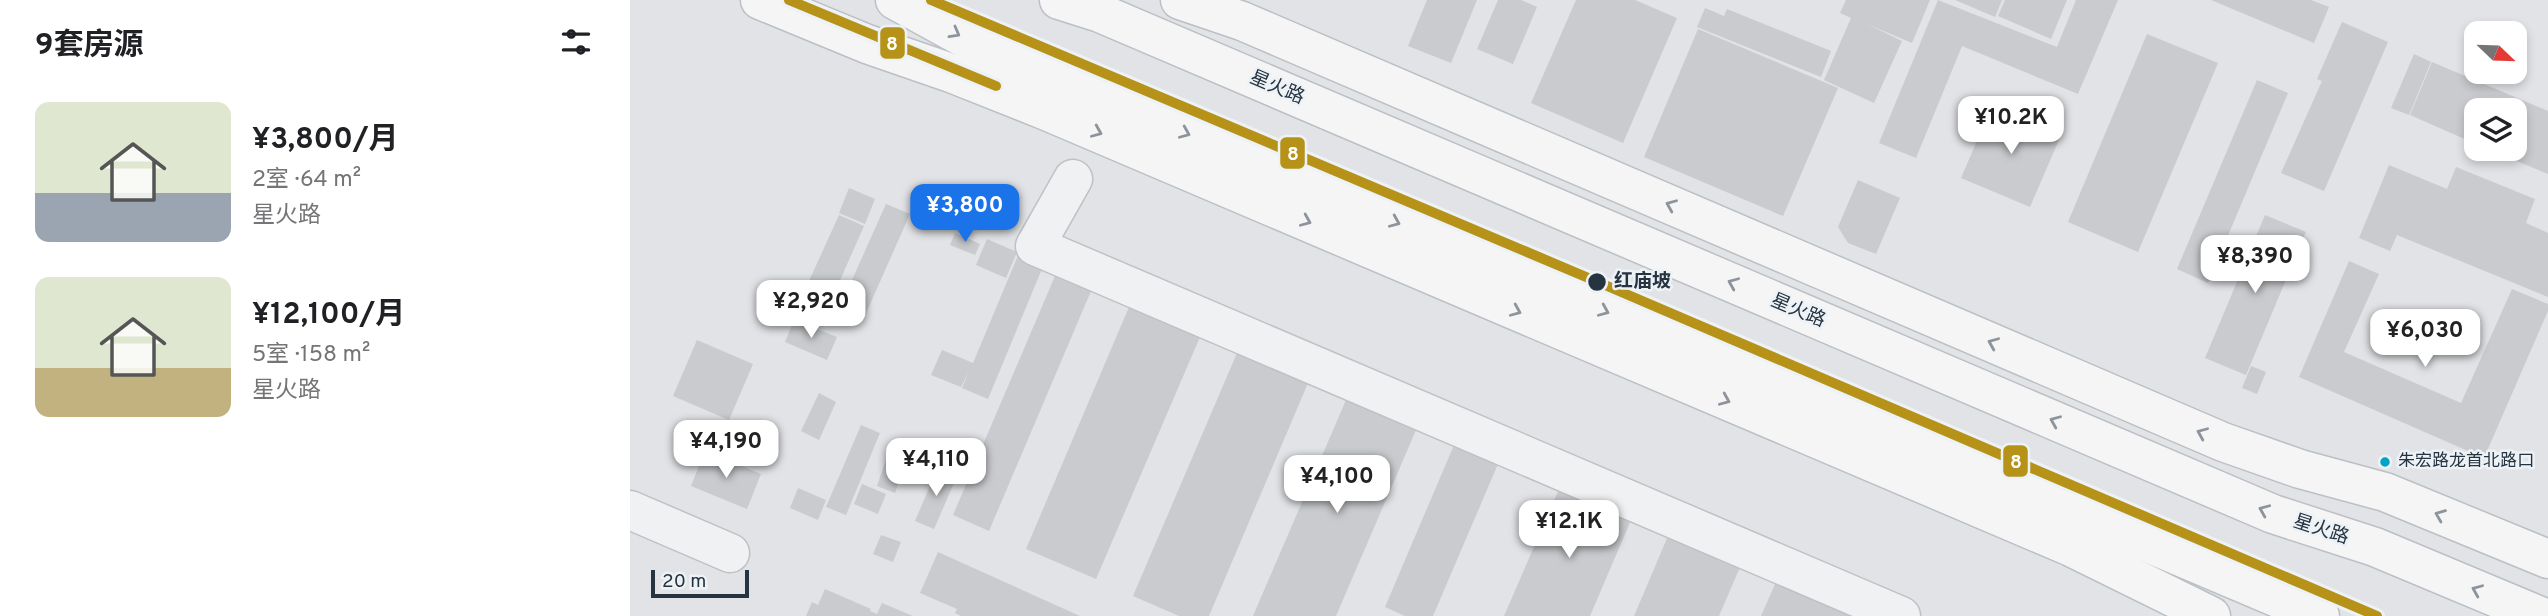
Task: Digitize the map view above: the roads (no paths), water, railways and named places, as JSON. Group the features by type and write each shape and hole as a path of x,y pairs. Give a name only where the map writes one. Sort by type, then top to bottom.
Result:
{"main road":[{"path":"760,0 867,44 951,73 1055,115 2058,541 2211,616"},
{"path":"895,0 990,52 2320,616"},
{"name":"星火路","path":"1059,0 1100,13 2273,514 2375,547 2540,616"},
{"path":"1180,0 1242,21 2223,442 2324,476 2385,492 2548,559"},
{"path":"951,73 1112,102"},
{"path":"1463,168 1481,124"},
{"path":"1849,332 1867,289"},
{"path":"2141,458 2324,476"}],"street":[{"path":"1073,179 1035,246 1901,616"},
{"path":"630,510 730,553"}],"place":[{"name":"红庙坡","path":"1597,282"},
{"name":"朱宏路龙首北路口","path":"2385,462"}]}
